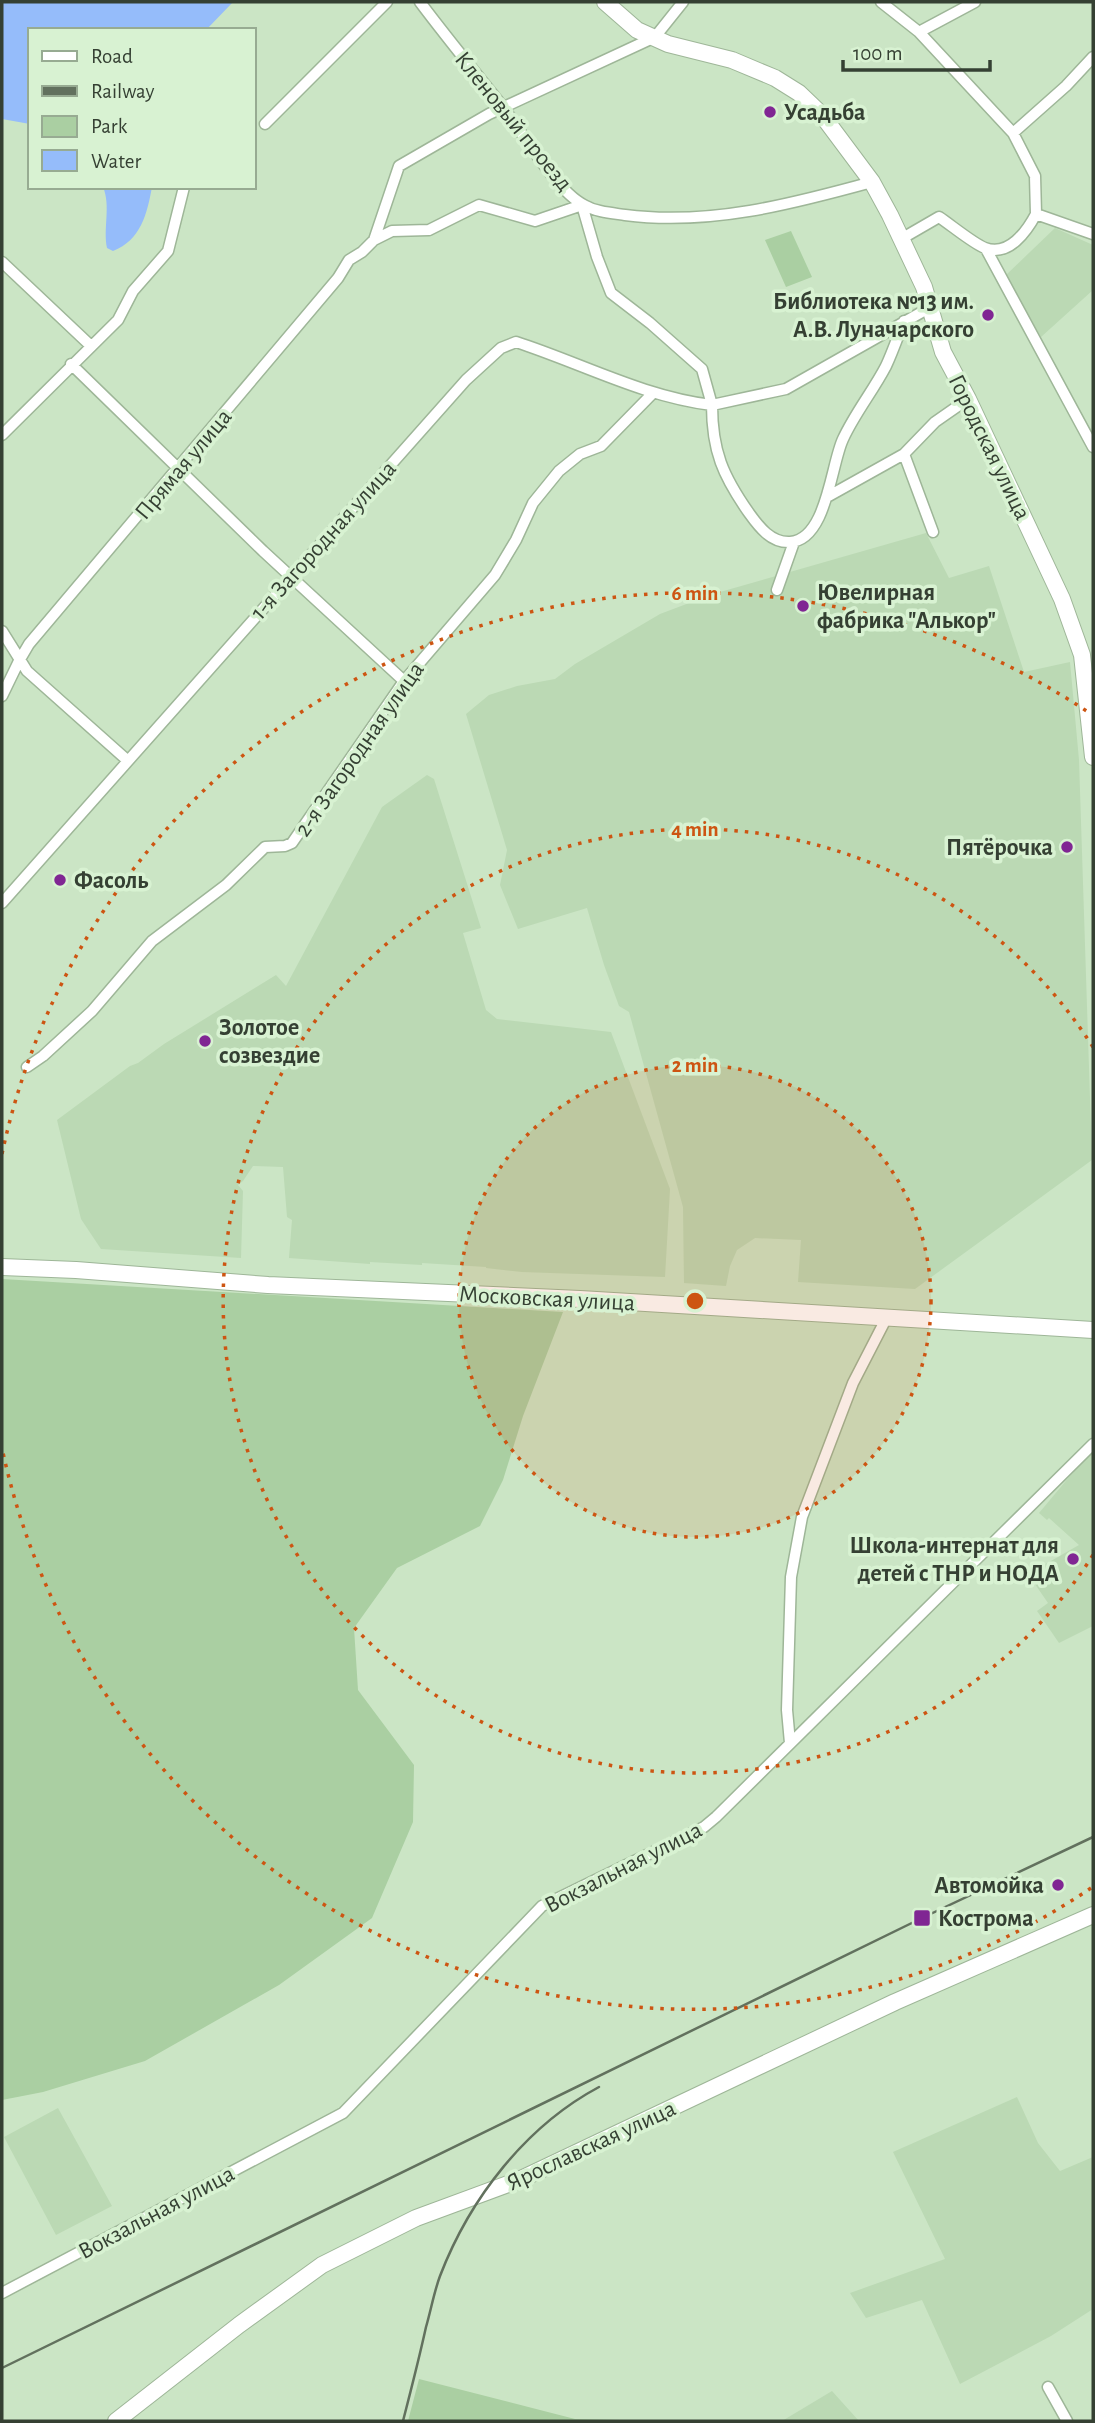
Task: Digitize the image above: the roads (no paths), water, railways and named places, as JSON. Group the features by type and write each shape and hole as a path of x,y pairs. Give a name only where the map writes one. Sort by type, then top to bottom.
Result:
{"main road":[{"name":"Городская улица","path":"605,2 637,30 668,44 732,60 775,78 799,93 822,115 872,183 924,287 943,352 1062,598 1082,655 1091,698 1093,757"},
{"name":"Московская улица","path":"2,1267 268,1285 580,1299 1093,1329"},
{"name":"Ярославская улица","path":"116,2421 321,2265 416,2218 519,2180 895,2002 1093,1915"}],"street":[{"path":"265,124 387,2"},
{"name":"Кленовый проезд","path":"420,2 557,181 582,205 606,213 648,218 682,218 782,207 872,183"},
{"path":"373,240 399,166 503,107 655,37 683,2"},
{"path":"881,2 919,32 1013,133 1035,176 1037,214 1029,228 1005,249 986,249"},
{"path":"945,2 948,16"},
{"path":"919,32 975,2"},
{"path":"1013,133 1066,86 1093,57"},
{"path":"2,435 118,320 133,292 168,251 184,189"},
{"path":"373,240 392,232 429,230 479,205 534,220 582,205 611,293 702,369 712,405 715,448 731,484 761,529 779,541 794,542 803,539 811,531 827,497 841,442 887,365 904,321"},
{"path":"1037,214 1091,229"},
{"path":"901,239 939,217 986,249 1093,447"},
{"name":"Прямая улица","path":"2,696 29,644 180,468 338,278 349,260 362,252 373,240"},
{"path":"2,262 91,346"},
{"path":"712,405 786,389 929,308"},
{"name":"1-я Загородная улица","path":"2,903 466,380 500,348 516,342 653,393 712,405"},
{"path":"71,364 290,577 404,681"},
{"name":"2-я Загородная улица","path":"27,1067 43,1056 92,1011 152,941 226,885 265,847 292,843 404,681 495,575 516,540 533,503 559,471 580,454 601,446 653,393"},
{"path":"827,497 904,454 935,422 968,399"},
{"path":"904,454 933,532"},
{"path":"777,590 794,542"},
{"path":"2,631 19,661 52,695 127,760"},
{"path":"790,1743 787,1710 791,1577 802,1517 853,1383 887,1318"},
{"name":"Вокзальная улица","path":"2,2293 343,2113 542,1906 704,1827 1093,1444"},
{"path":"1048,2387 1067,2421"}],"water":[{"path":"2,2 233,2 208,28 28,28 28,124 2,119"},
{"path":"104,189 152,189 141,225 130,240 113,251 107,248"}],"railway":[{"path":"2,2368 1093,1837"},
{"path":"403,2421 438,2282 467,2219 503,2167 525,2143 572,2103 599,2087"}],"place":[{"name":"Усадьба","path":"770,112"},
{"name":"Библиотека №13 им. А.В. Луначарского","path":"988,315"},
{"name":"Ювелирная фабрика \"Алькор\"","path":"803,606"},
{"name":"Пятёрочка","path":"1067,847"},
{"name":"Фасоль","path":"60,880"},
{"name":"Золотое созвездие","path":"205,1041"},
{"name":"Школа-интернат для детей с ТНР и НОДА","path":"1073,1559"},
{"name":"Автомойка","path":"1058,1885"},
{"name":"Кострома","path":"922,1918"}]}
